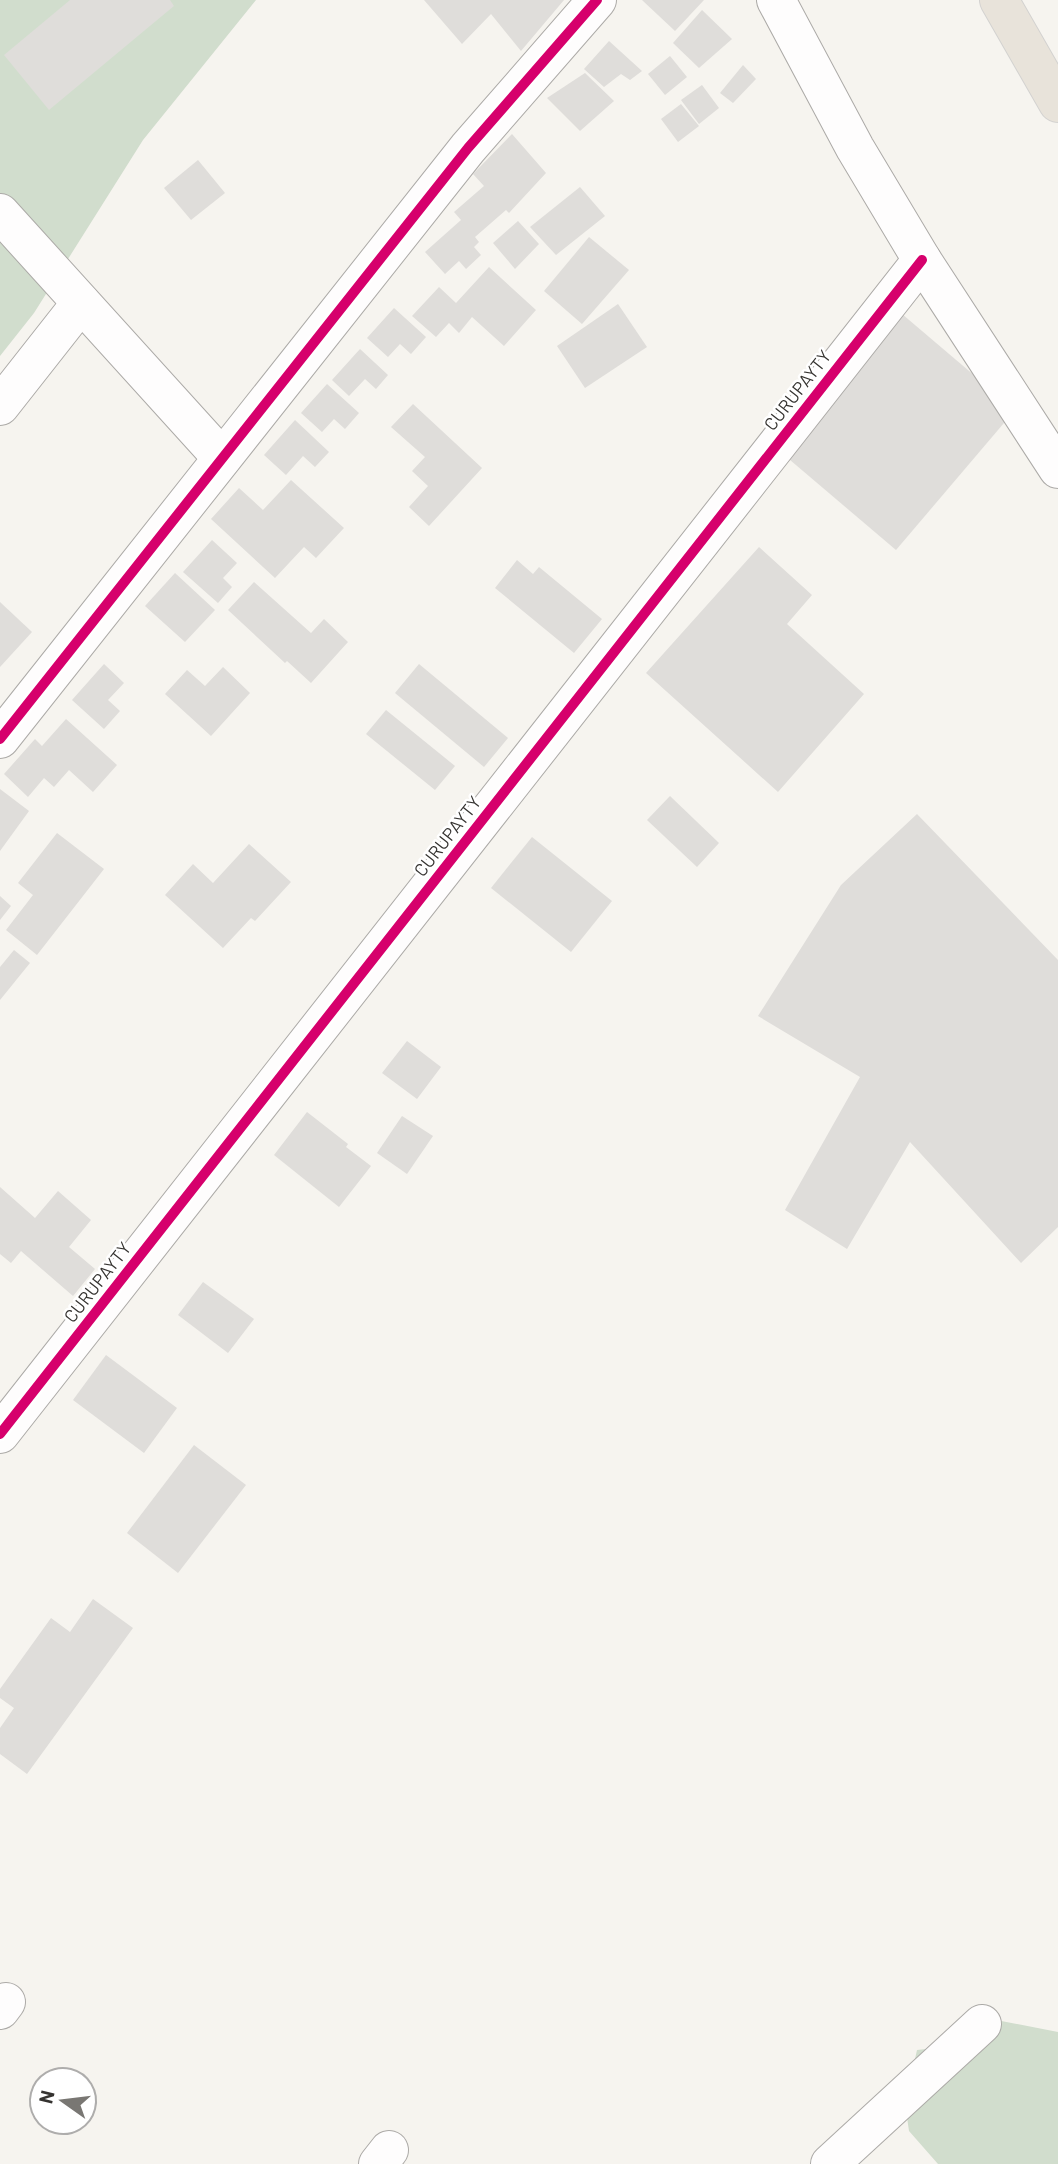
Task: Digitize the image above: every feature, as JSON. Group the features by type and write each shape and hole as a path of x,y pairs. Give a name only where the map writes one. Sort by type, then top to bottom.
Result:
{"highway":[{"path":"999,0 1058,103"}],"street":[{"path":"0,739 468,148 597,0"},
{"path":"776,0 855,148 922,260 1058,469"},
{"path":"0,213 222,458"},
{"name":"CURUPAYTY","path":"0,1434 922,260"},
{"path":"0,406 81,303"},
{"path":"830,2164 982,2024"}],"green space":[{"path":"0,0 256,0 143,140 34,313 0,356"},
{"path":"991,2019 1058,2032 1058,2164 938,2164 909,2131 905,2104 917,2050 944,2047"}],"building":[{"path":"70,0 170,0 174,6 49,110 4,55"},
{"path":"424,0 564,0 521,51 491,14 462,44"},
{"path":"642,0 704,0 675,31"},
{"path":"702,10 732,39 699,68 673,43"},
{"path":"609,41 642,71 630,80 621,74 604,87 584,69"},
{"path":"670,56 687,77 665,95 648,74"},
{"path":"743,65 756,79 733,103 720,93"},
{"path":"585,73 614,101 580,131 547,98"},
{"path":"702,85 719,108 699,124 681,100"},
{"path":"681,104 699,126 678,142 661,119"},
{"path":"512,134 546,173 509,213 506,210 475,237 479,242 474,247 481,255 466,269 459,261 445,274 425,252 461,220 454,212 484,186 473,174"},
{"path":"198,160 225,193 191,220 164,188"},
{"path":"580,187 605,216 556,255 530,227"},
{"path":"518,221 539,244 515,269 493,243"},
{"path":"589,237 629,270 582,324 544,291"},
{"path":"489,267 536,310 504,346 472,317 459,333 449,323 436,337 412,316 439,287 456,303"},
{"path":"618,304 647,347 585,388 557,346"},
{"path":"394,308 426,337 411,354 400,344 388,357 367,338"},
{"path":"902,314 1015,410 896,550 783,454"},
{"path":"360,349 388,375 376,389 365,379 349,396 332,380"},
{"path":"327,384 359,413 345,429 334,419 322,432 301,413"},
{"path":"413,404 482,468 429,526 409,507 428,486 412,471 425,457 391,427"},
{"path":"295,420 329,452 315,467 303,456 286,475 264,455"},
{"path":"291,480 344,528 316,558 304,547 275,578 211,519 239,488 263,510"},
{"path":"212,540 237,563 223,578 232,587 218,603 183,572"},
{"path":"759,547 812,595 787,624 864,694 778,792 646,673"},
{"path":"517,560 533,574 539,567 602,619 574,653 495,588"},
{"path":"175,573 215,610 185,642 145,606"},
{"path":"254,582 311,633 324,619 348,642 311,683 287,661 285,663 228,610"},
{"path":"0,602 32,632 0,667"},
{"path":"104,664 124,683 108,700 120,711 104,729 72,700"},
{"path":"419,664 508,738 484,767 395,693"},
{"path":"223,667 250,693 211,736 165,694 187,670 205,686"},
{"path":"386,710 455,766 435,790 366,734"},
{"path":"66,719 117,765 93,792 69,770 54,787 44,778 28,797 4,774 35,739 42,746"},
{"path":"0,789 29,811 0,851"},
{"path":"670,796 719,843 697,867 647,820"},
{"path":"917,814 1058,960 1058,1227 1021,1263 910,1142 847,1249 785,1210 860,1077 758,1016 841,885"},
{"path":"57,833 104,869 37,955 6,930 33,895 18,883"},
{"path":"532,837 612,901 571,952 491,888"},
{"path":"249,844 291,882 255,921 251,918 223,948 165,895 193,864 213,883"},
{"path":"0,896 11,906 0,920"},
{"path":"14,950 30,963 0,1000 0,967"},
{"path":"407,1041 441,1067 417,1099 382,1073"},
{"path":"307,1112 371,1166 339,1207 274,1155"},
{"path":"402,1116 433,1136 407,1174 377,1153"},
{"path":"0,1187 35,1218 58,1191 91,1220 69,1247 95,1269 73,1296 21,1251 11,1263 0,1254"},
{"path":"203,1282 254,1319 228,1353 178,1315"},
{"path":"106,1355 177,1408 144,1453 73,1400"},
{"path":"194,1445 246,1485 178,1573 127,1533"},
{"path":"93,1599 133,1628 27,1774 0,1754 0,1728 14,1708 0,1698 0,1689 51,1618 70,1632"}],"cycle path":[{"path":"0,739 468,148 597,0"},
{"path":"0,1434 922,260"}]}
